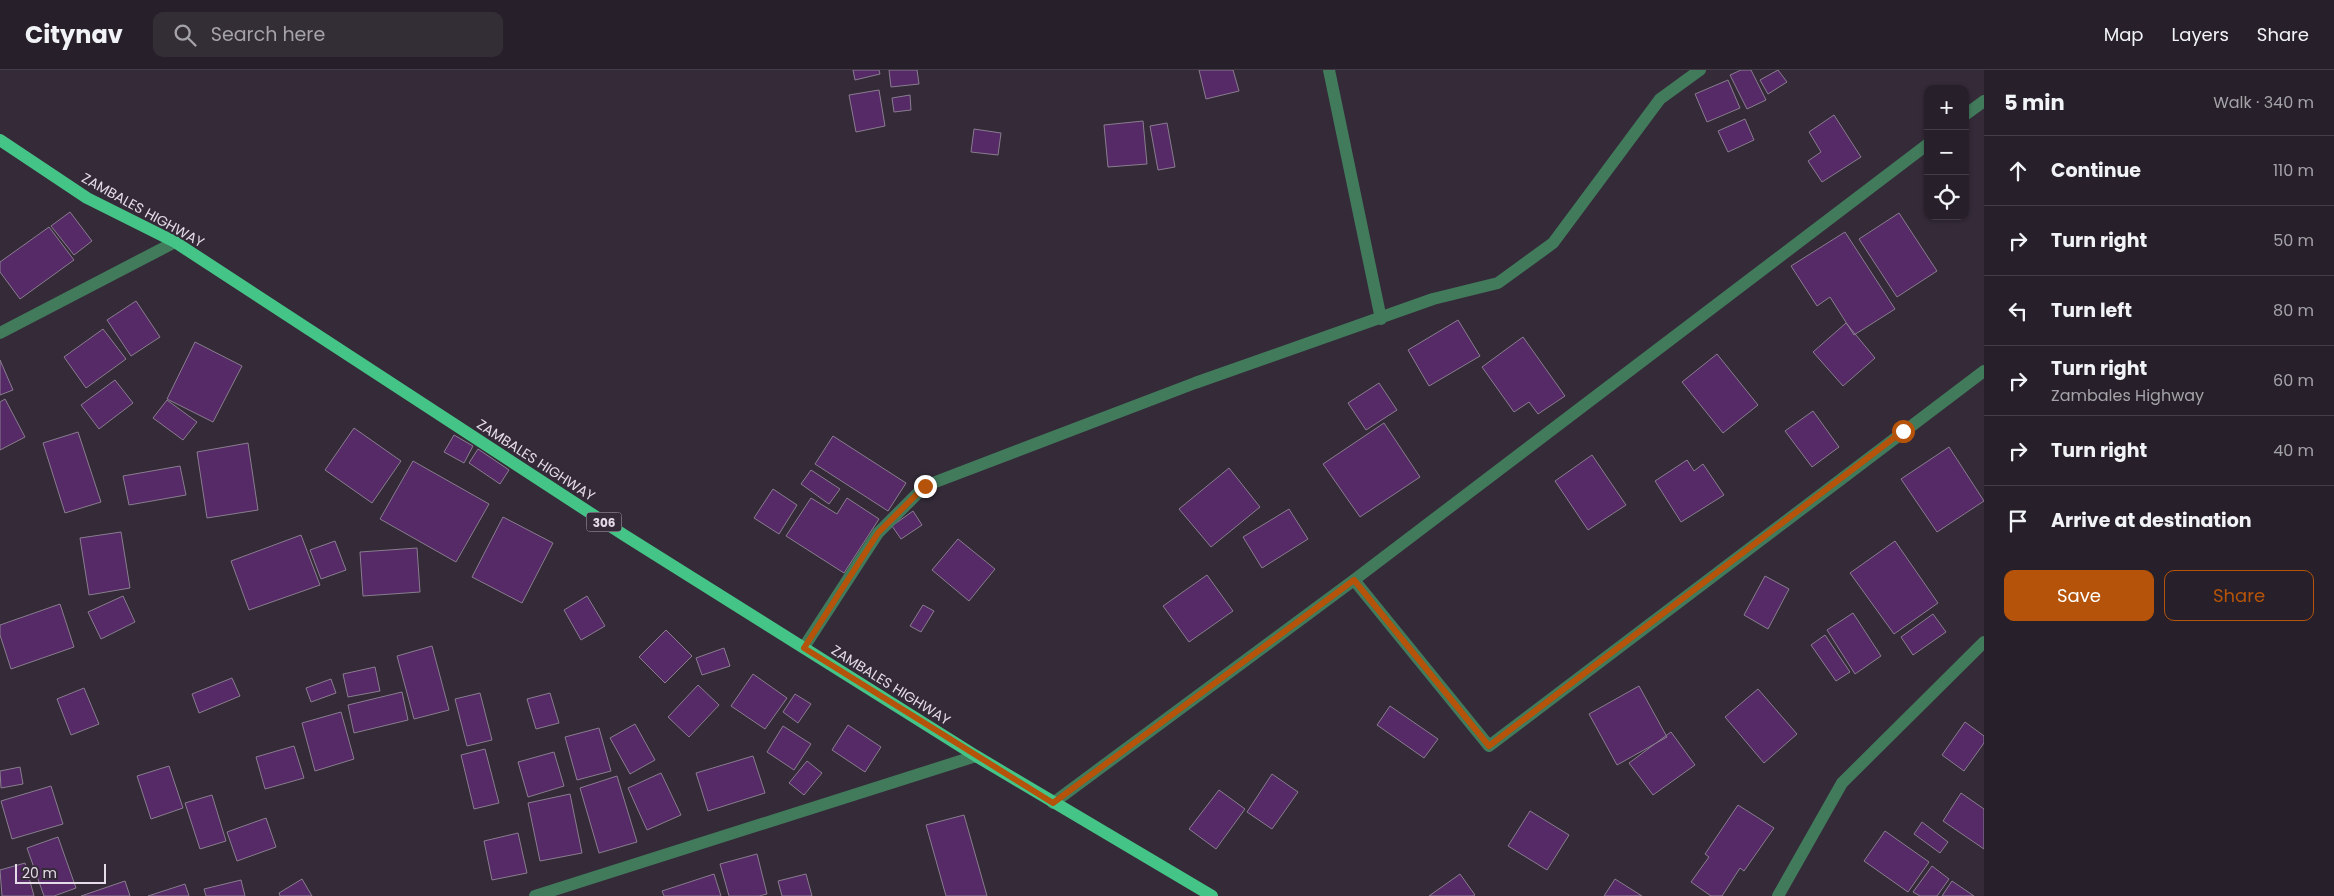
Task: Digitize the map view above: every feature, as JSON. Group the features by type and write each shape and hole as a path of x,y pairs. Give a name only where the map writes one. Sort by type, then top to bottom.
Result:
{"main road":[{"name":"ZAMBALES HIGHWAY","path":"0,140 87,198 174,242 624,535 976,756 1212,896"}],"street":[{"path":"1329,70 1381,319"},
{"path":"804,648 878,533 925,486 1195,383 1381,319 1433,299 1498,283 1553,243 1660,99 1700,70"},
{"path":"1969,112 1984,101"},
{"path":"1053,803 1354,580 1924,147"},
{"path":"0,333 174,242"},
{"path":"1354,580 1489,746 1984,371"},
{"path":"1778,896 1842,783 1984,642"},
{"path":"542,895 976,756"}],"building":[{"path":"853,70 879,70 880,74 855,80"},
{"path":"889,70 917,70 919,84 891,87"},
{"path":"1199,70 1233,70 1239,91 1206,99"},
{"path":"1741,70 1751,70 1766,100 1747,109 1730,75"},
{"path":"1778,70 1787,82 1768,94 1760,80"},
{"path":"1728,80 1740,108 1707,122 1695,94"},
{"path":"879,90 885,126 856,132 849,95"},
{"path":"910,95 911,110 894,112 892,98"},
{"path":"1834,115 1861,157 1822,182 1808,161 1821,152 1809,132"},
{"path":"1745,119 1754,140 1728,152 1718,131"},
{"path":"1143,121 1147,164 1108,167 1104,125"},
{"path":"1167,123 1175,167 1158,170 1150,126"},
{"path":"974,129 1001,133 998,155 971,152"},
{"path":"70,212 92,241 74,255 51,226"},
{"path":"1899,213 1937,271 1897,297 1859,239"},
{"path":"49,227 74,260 20,299 0,272 0,262"},
{"path":"1845,232 1895,309 1854,335 1830,297 1817,306 1791,266"},
{"path":"136,301 160,337 131,356 107,320"},
{"path":"1458,320 1480,356 1429,386 1408,350"},
{"path":"1846,323 1875,358 1843,386 1813,352"},
{"path":"103,329 126,359 86,388 64,357"},
{"path":"1523,337 1565,396 1538,414 1529,402 1514,412 1482,367"},
{"path":"195,342 242,366 213,422 167,399"},
{"path":"1717,354 1758,405 1723,433 1682,382"},
{"path":"0,360 13,390 0,395"},
{"path":"115,380 133,403 99,429 81,405"},
{"path":"1379,383 1397,410 1366,430 1348,403"},
{"path":"5,399 25,437 0,450 0,402"},
{"path":"167,400 197,422 183,440 153,418"},
{"path":"1813,411 1839,447 1812,467 1785,431"},
{"path":"1384,423 1420,477 1360,517 1323,464"},
{"path":"354,428 401,461 372,503 325,470"},
{"path":"78,432 101,502 65,513 43,443"},
{"path":"454,435 473,446 464,463 444,452"},
{"path":"833,436 906,483 888,511 815,464"},
{"path":"248,443 258,510 207,518 197,452"},
{"path":"1949,447 1984,501 1937,532 1901,479"},
{"path":"478,449 509,470 500,484 469,463"},
{"path":"1592,455 1626,505 1588,530 1555,481"},
{"path":"1687,460 1694,471 1703,464 1724,495 1681,522 1655,481"},
{"path":"413,461 489,504 456,562 380,519"},
{"path":"180,466 186,495 129,505 123,476"},
{"path":"1229,468 1260,507 1211,547 1179,509"},
{"path":"811,470 840,489 829,504 801,484"},
{"path":"773,489 797,505 779,534 754,518"},
{"path":"811,498 837,514 847,498 879,519 844,573 786,536"},
{"path":"1289,509 1308,539 1262,568 1243,537"},
{"path":"913,511 922,525 901,539 892,526"},
{"path":"503,517 553,543 522,603 472,577"},
{"path":"121,532 130,588 89,595 80,538"},
{"path":"301,535 320,585 249,610 231,561"},
{"path":"958,539 995,569 969,601 932,570"},
{"path":"335,541 346,570 321,579 310,550"},
{"path":"1895,541 1938,603 1894,634 1850,573"},
{"path":"417,548 420,592 363,596 360,552"},
{"path":"1207,575 1233,611 1189,642 1163,606"},
{"path":"1765,576 1789,589 1768,629 1744,615"},
{"path":"123,596 135,622 101,639 88,612"},
{"path":"587,596 605,626 581,640 564,610"},
{"path":"60,604 74,647 11,669 0,635 0,625"},
{"path":"923,605 934,611 921,632 910,626"},
{"path":"1853,613 1881,656 1855,674 1827,630"},
{"path":"1933,614 1946,632 1913,655 1901,637"},
{"path":"666,630 692,656 665,683 639,657"},
{"path":"1825,635 1850,672 1836,681 1811,645"},
{"path":"432,646 449,710 414,719 397,656"},
{"path":"724,648 730,666 702,675 696,658"},
{"path":"375,667 380,691 348,697 343,674"},
{"path":"753,674 787,698 765,729 731,706"},
{"path":"232,678 240,696 199,713 192,694"},
{"path":"331,679 336,693 311,702 306,688"},
{"path":"698,685 719,705 689,737 668,717"},
{"path":"1639,686 1667,737 1617,765 1589,714"},
{"path":"84,688 99,724 71,735 57,699"},
{"path":"1758,689 1797,734 1764,763 1725,717"},
{"path":"402,692 408,720 354,733 348,705"},
{"path":"480,693 492,740 467,746 455,699"},
{"path":"550,693 559,723 536,729 527,699"},
{"path":"795,694 811,704 798,723 783,712"},
{"path":"1390,706 1438,739 1424,758 1377,725"},
{"path":"341,712 354,759 315,771 302,723"},
{"path":"1965,722 1984,736 1984,743 1964,771 1942,755"},
{"path":"635,724 655,760 630,774 610,738"},
{"path":"848,725 881,747 865,772 832,750"},
{"path":"783,726 811,744 794,770 767,752"},
{"path":"599,728 611,771 577,780 565,737"},
{"path":"1671,732 1695,765 1653,795 1629,763"},
{"path":"294,746 304,778 265,789 256,757"},
{"path":"485,749 499,803 474,809 461,755"},
{"path":"554,752 564,786 528,797 518,762"},
{"path":"753,756 765,793 708,811 696,773"},
{"path":"807,761 822,773 804,795 789,783"},
{"path":"169,766 183,808 151,819 137,776"},
{"path":"20,767 23,784 1,788 0,771"},
{"path":"661,773 681,815 647,830 628,788"},
{"path":"1272,774 1298,792 1272,829 1247,812"},
{"path":"617,776 637,842 599,853 580,788"},
{"path":"51,786 63,824 12,839 1,801"},
{"path":"1219,790 1245,809 1216,849 1189,829"},
{"path":"1961,793 1984,809 1984,849 1943,821"},
{"path":"570,794 582,853 540,861 528,803"},
{"path":"212,795 226,841 200,849 185,803"},
{"path":"1738,805 1774,828 1744,871 1740,868 1722,896 1711,896 1691,882 1709,857 1705,854"},
{"path":"1530,811 1569,835 1547,870 1508,846"},
{"path":"964,815 987,896 946,896 926,825"},
{"path":"266,818 276,847 237,861 227,832"},
{"path":"1922,822 1948,842 1940,853 1914,834"},
{"path":"1885,831 1929,862 1908,892 1864,861"},
{"path":"518,833 527,873 492,880 484,841"},
{"path":"58,837 76,888 54,896 44,896 27,848"},
{"path":"757,854 767,894 759,896 729,896 720,864"},
{"path":"25,863 34,896 2,896 0,870"},
{"path":"1932,866 1949,879 1937,896 1920,896 1913,892"},
{"path":"714,874 721,896 664,896 662,891"},
{"path":"806,874 812,896 782,896 778,881"},
{"path":"1460,874 1475,895 1429,896"},
{"path":"302,879 312,896 280,896 279,893"},
{"path":"1615,879 1642,896 1604,896"},
{"path":"241,880 245,896 206,896 204,889"},
{"path":"125,881 130,896 81,896"},
{"path":"1952,881 1974,896 1942,896"},
{"path":"185,884 189,896 148,896"}],"route":[{"path":"925,486 878,533 804,648 1053,803 1354,580 1489,746 1903,431"}]}
